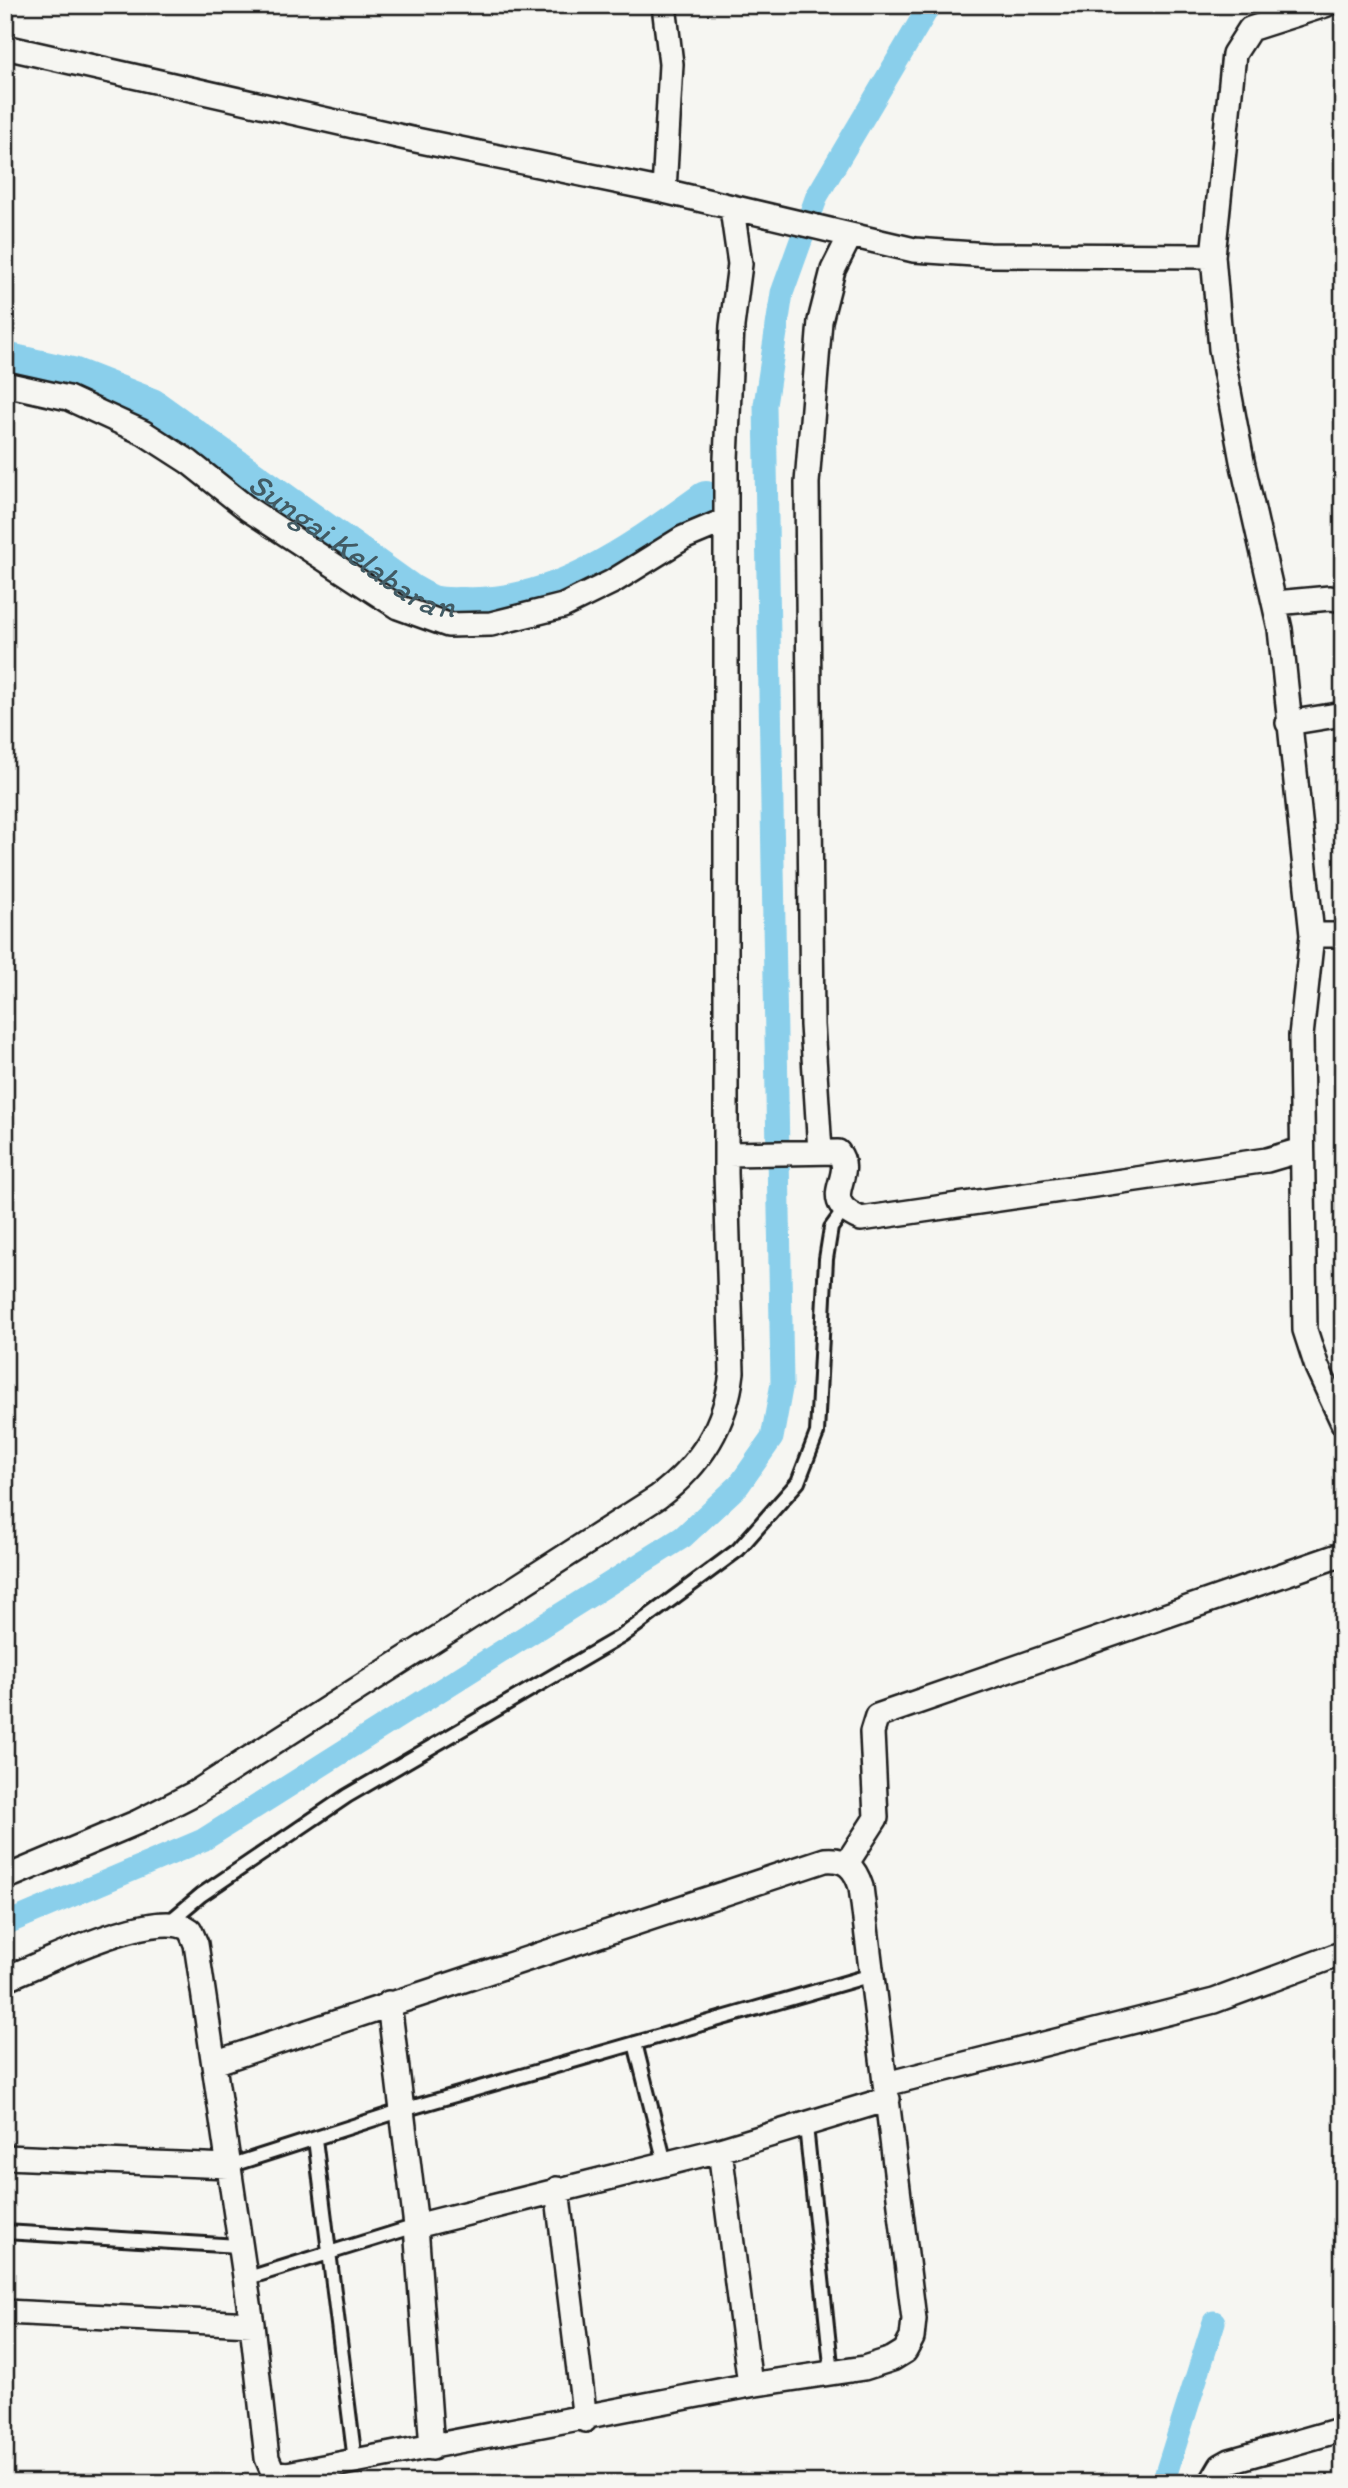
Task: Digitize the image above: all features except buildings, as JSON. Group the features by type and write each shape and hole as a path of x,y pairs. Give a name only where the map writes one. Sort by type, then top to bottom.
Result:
{"street":[{"path":"664,5 671,64 664,191"},
{"path":"1324,5 1250,29 1234,54 1213,257 1221,349 1242,461 1276,603 1312,935 1301,1035 1305,1330 1317,1367 1343,1423"},
{"path":"5,47 411,139 664,191 764,217 914,250 966,254 1213,257"},
{"path":"5,1878 138,1822 195,1793 658,1497 688,1473 713,1437 730,1390 737,1154 726,520 732,326 740,264 732,209"},
{"path":"814,1151 807,483 820,321 843,235"},
{"path":"5,384 68,398 144,433 188,462 248,509 398,607 448,625 491,624 563,606 612,582 683,538 726,520"},
{"path":"1276,603 1330,598 1343,600"},
{"path":"1288,723 1343,714"},
{"path":"1312,935 1343,935"},
{"path":"737,1154 814,1151 841,1154 842,1172 838,1196 844,1210 861,1219 874,1219 1267,1160 1301,1150"},
{"path":"847,1863 876,1818 872,1732 877,1716 1343,1555"},
{"path":"5,1979 130,1929 169,1922 185,1926 194,1937 252,2324 267,2458 273,2472 284,2478 355,2461 585,2420 750,2385 832,2374 892,2360 905,2351 912,2338 914,2319 861,1887 857,1874 847,1863 836,1859 825,1860 214,2063"},
{"path":"416,2227 806,2126 886,2092 1214,2001 1343,1954"},
{"path":"389,2003 416,2227 432,2448"},
{"path":"720,2150 750,2385"},
{"path":"5,2157 229,2166"},
{"path":"557,2189 585,2420"},
{"path":"5,2312 252,2324"},
{"path":"1211,2483 1221,2466 1230,2460 1343,2429"}],"lane":[{"path":"169,1922 201,1895 347,1796 622,1636 738,1550 798,1482 817,1433 826,1259 831,1228 844,1210"},
{"path":"229,2166 403,2110 872,1975"},
{"path":"635,2043 666,2163"},
{"path":"806,2126 832,2374"},
{"path":"315,2139 355,2461"},
{"path":"245,2279 416,2227"},
{"path":"5,2232 239,2246"}],"waterway":[{"path":"5,1924 203,1840 683,1537 739,1485 772,1438 782,1383 765,405 782,293 817,196 930,5"},
{"name":"Sungai Kelabaran","path":"5,361 72,376 151,407 409,592 436,605 498,605 562,588 622,557 706,500"},
{"path":"1163,2483 1214,2322"}]}
